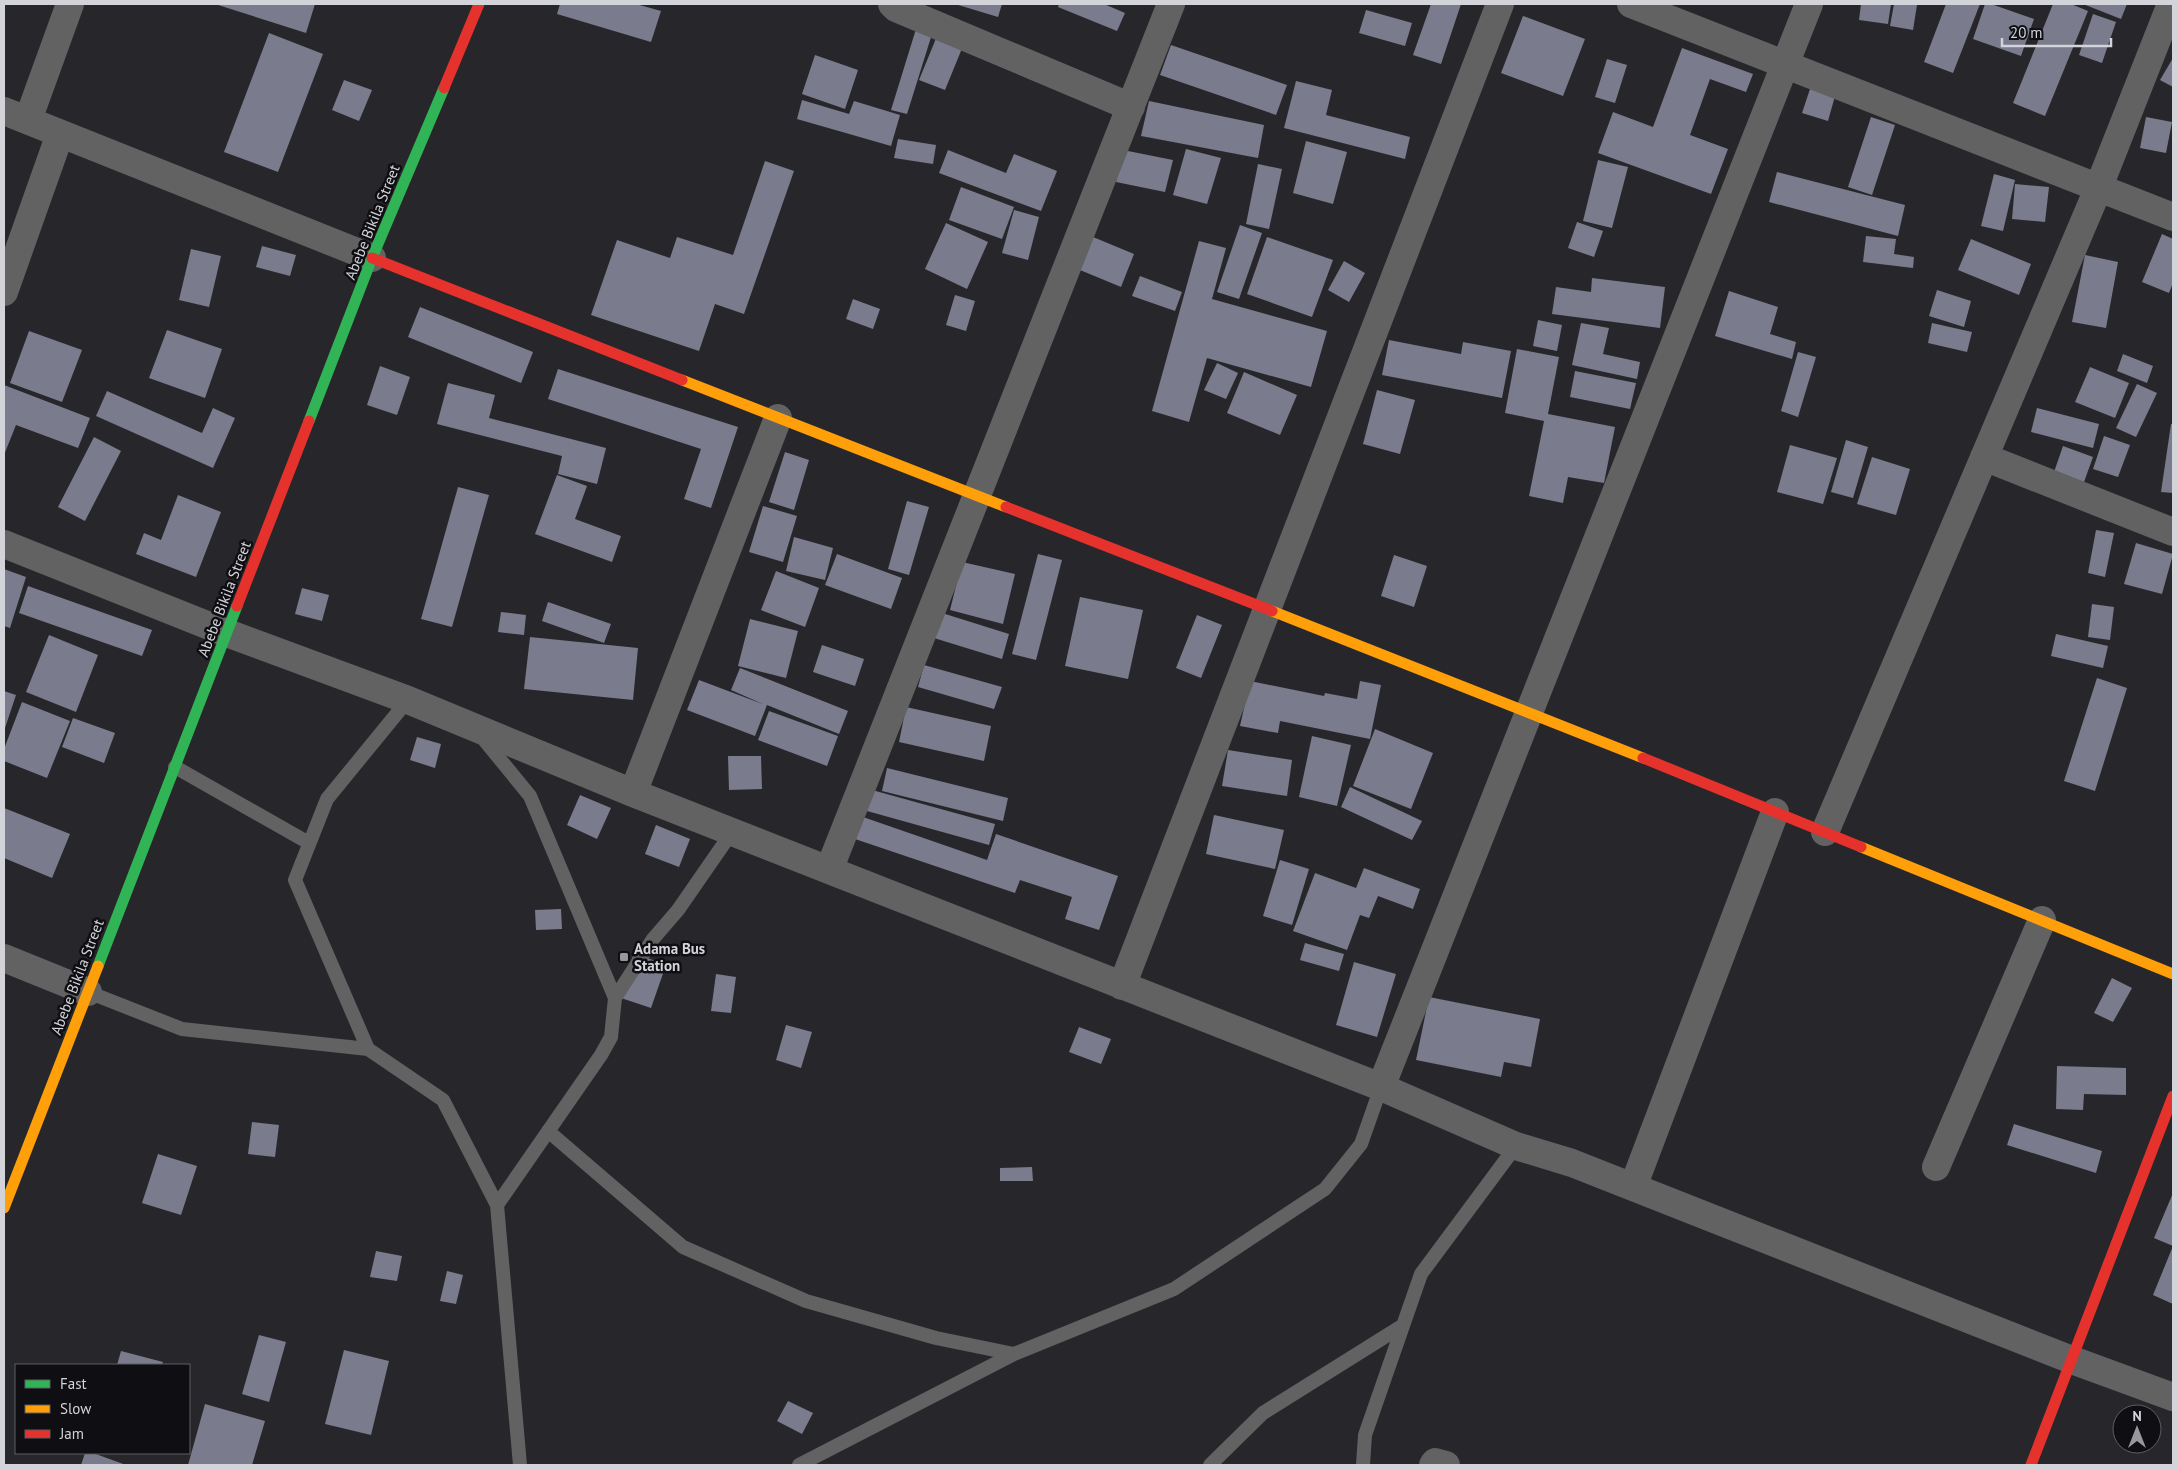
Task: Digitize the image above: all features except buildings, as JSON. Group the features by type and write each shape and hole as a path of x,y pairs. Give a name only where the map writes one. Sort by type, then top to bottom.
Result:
{"street":[{"path":"70,4 16,116 778,418 1529,712 2173,974"},
{"name":"Abebe Bikila Street","path":"4,1208 372,258 479,4"},
{"path":"892,4 896,8 1131,107"},
{"path":"829,870 1171,4"},
{"path":"1122,986 1500,4"},
{"path":"1631,4 2173,217"},
{"path":"1381,1088 1809,4"},
{"path":"1825,832 2098,189 2171,4"},
{"path":"4,292 60,134"},
{"path":"633,793 778,418"},
{"path":"1984,457 2173,532"},
{"path":"4,544 227,633 408,700 633,793 1381,1088 1516,1146 1572,1163 2072,1360 2173,1397"},
{"path":"1633,1187 1775,812"},
{"path":"1936,1167 2042,920"},
{"path":"4,958 88,992"},
{"path":"2031,1465 2173,1096"},
{"path":"1433,1465 1435,1462 1446,1465"}],"lane":[{"path":"368,1049 294,880 327,799 408,700"},
{"path":"474,727 530,796 615,998"},
{"path":"175,767 309,844"},
{"path":"497,1205 601,1055 611,1037 615,998 653,939 678,910 732,832"},
{"path":"88,992 182,1029 368,1049 443,1100 497,1205 520,1465"},
{"path":"799,1465 1014,1354 1174,1289 1325,1189 1361,1144 1381,1088"},
{"path":"548,1131 683,1246 806,1301 936,1338 1014,1354"},
{"path":"1364,1465 1364,1435 1421,1274 1516,1146"},
{"path":"1210,1465 1263,1413 1402,1326"}],"traffic: fast":[{"path":"309,421 372,258 444,88"},
{"path":"98,966 237,606"}],"traffic: slow":[{"path":"682,380 1006,507"},
{"path":"1272,611 1643,758"},
{"path":"1861,847 2173,974"},
{"path":"4,1208 98,966"}],"traffic: jam":[{"path":"444,88 479,4"},
{"path":"372,258 682,380"},
{"path":"237,606 309,421"},
{"path":"1006,507 1272,611"},
{"path":"1643,758 1861,847"},
{"path":"2031,1465 2173,1096"}],"place":[{"name":"Adama Bus Station","path":"624,957"}]}
